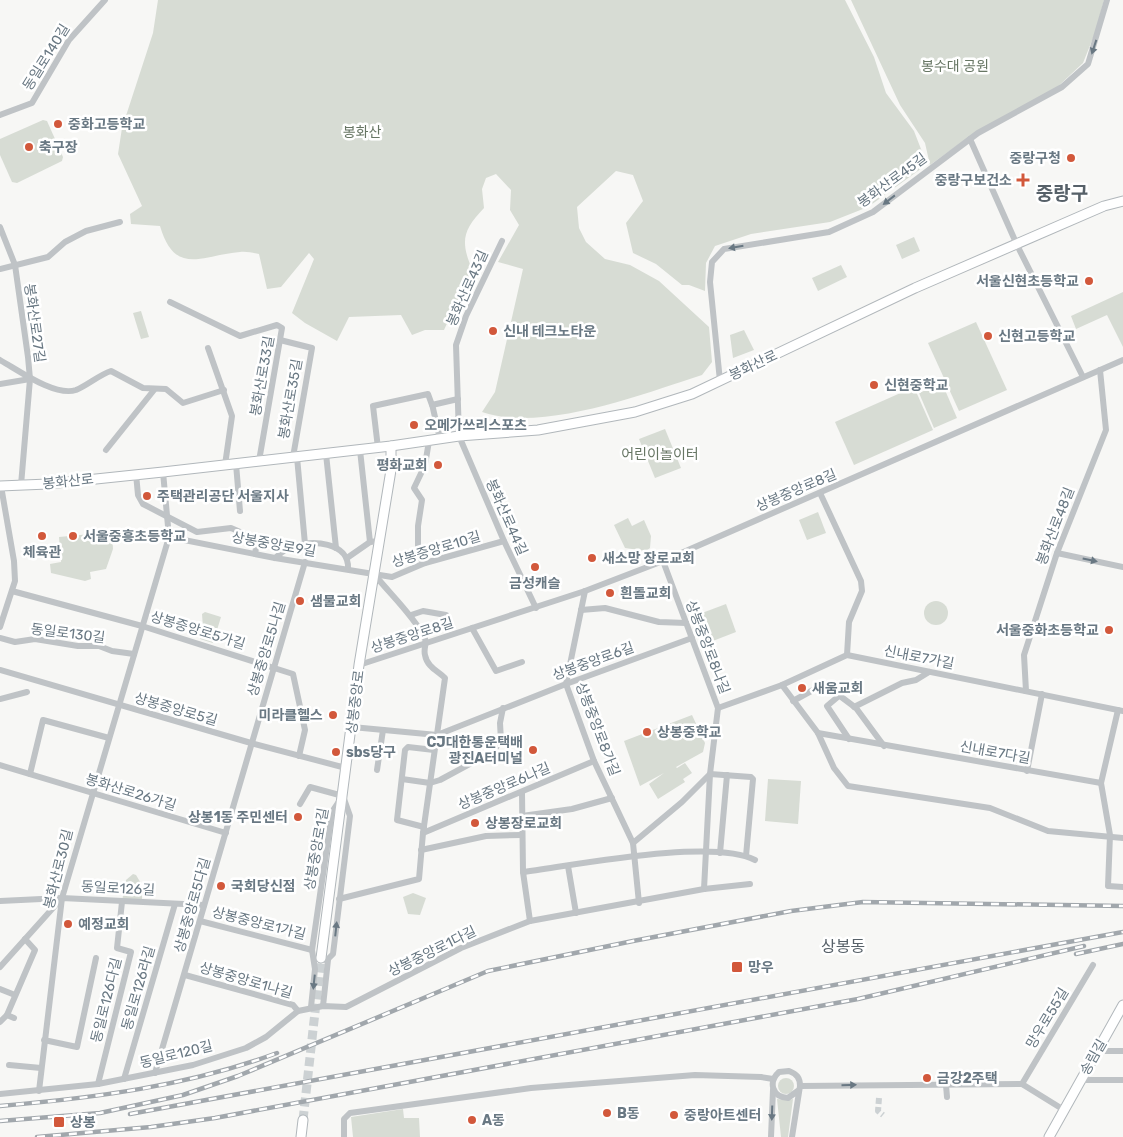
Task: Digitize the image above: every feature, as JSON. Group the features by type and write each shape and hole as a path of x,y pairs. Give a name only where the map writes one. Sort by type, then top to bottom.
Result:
{"main road":[{"name":"봉화산로","path":"1,486 164,472 378,448 459,436 538,430 635,412 692,394 915,288 1104,206 1123,201"},
{"name":"상봉중앙로","path":"319,956 374,574 375,542 390,470 391,446"},
{"name":"송림길","path":"1050,1137 1123,1005"},
{"path":"301,1137 303,1120"}],"street":[{"name":"동일로140길","path":"0,115 32,103 69,40 105,0"},
{"name":"봉화산로45길","path":"720,381 710,282 712,262 724,249 829,232 873,212 970,139 1062,87 1088,64 1107,0"},
{"path":"970,139 1017,245 1083,377"},
{"path":"0,269 48,257 65,242 78,235 120,222"},
{"name":"봉화산로27길","path":"0,226 15,264 30,379 21,485"},
{"name":"봉화산로43길","path":"459,436 456,345 466,316 502,241"},
{"name":"봉화산로33길","path":"170,302 240,336 277,325 282,328 259,461"},
{"name":"봉화산로35길","path":"280,340 312,348 295,457"},
{"path":"208,348 233,420 225,465"},
{"path":"0,360 30,379 68,391 77,389 111,371 143,388 154,390 166,389 184,403 224,390"},
{"name":"상봉중앙로8길","path":"360,665 536,608 663,560 1123,360"},
{"name":"봉화산로48길","path":"1026,691 1024,655 1057,553 1106,430 1100,370"},
{"path":"0,384 30,379"},
{"path":"106,450 154,390"},
{"path":"378,448 373,406 429,394 440,439"},
{"path":"432,404 458,399"},
{"name":"봉화산로44길","path":"459,436 504,541 536,608"},
{"path":"425,563 418,556 418,526 422,500 414,488 425,465 429,441"},
{"path":"347,558 375,542 360,450"},
{"path":"326,454 336,548"},
{"path":"295,457 305,544"},
{"path":"236,464 240,511"},
{"name":"봉화산로30길","path":"39,1091 62,898 91,793 169,537 164,472"},
{"path":"136,474 138,495 141,501 197,532 231,528 254,538 257,542 255,554"},
{"path":"0,626 15,582 14,562 1,486"},
{"path":"718,708 782,685 848,655 849,622 862,591 861,581 820,493"},
{"name":"상봉중앙로9길","path":"169,537 275,558 374,574"},
{"name":"상봉중앙로10길","path":"374,574 392,577 425,563 504,541"},
{"path":"275,558 290,547 305,544 336,548 347,558 348,569"},
{"path":"1057,553 1123,566"},
{"name":"상봉중앙로8나길","path":"663,560 718,708 710,774 704,890"},
{"name":"상봉중앙로5나길","path":"251,743 305,562"},
{"path":"339,899 419,879 423,830 445,678 435,672 427,660 424,652 426,643 411,615 374,574"},
{"name":"상봉중앙로5가길","path":"12,591 142,626 274,666 296,677 306,732 299,756"},
{"name":"상봉중앙로8가길","path":"585,591 566,684 594,760 632,843 639,903"},
{"path":"581,610 605,608 650,620 686,623"},
{"path":"411,615 422,611 446,615"},
{"name":"상봉중앙로8길","path":"472,628 496,670 522,662"},
{"name":"동일로130길","path":"0,638 15,642 35,639 78,646 99,646 112,651 134,654"},
{"name":"상봉중앙로6길","path":"352,727 436,735 566,684 692,638"},
{"name":"신내로7가길","path":"848,655 1121,710"},
{"name":"상봉중앙로5길","path":"0,670 251,743 346,768"},
{"path":"854,707 902,683 916,680 929,672"},
{"path":"793,701 824,684 840,694 854,707 884,746"},
{"path":"782,685 818,733 834,768 848,786 990,808 1048,831 1110,835 1123,838"},
{"path":"0,699 27,692"},
{"path":"840,694 827,706 849,739"},
{"path":"1027,771 1042,694"},
{"path":"402,779 430,783 448,777 497,748 501,741 500,723 503,708"},
{"path":"1121,710 1101,783 1110,835 1108,886 1123,887"},
{"path":"30,774 44,720 109,738"},
{"path":"377,770 383,730"},
{"name":"신내로7다길","path":"818,733 1101,783"},
{"name":"상봉중앙로5다길","path":"155,1073 251,743"},
{"path":"423,830 397,820 402,779 407,748 434,750"},
{"name":"상봉중앙로6나길","path":"423,830 522,793 594,760"},
{"name":"봉화산로26가길","path":"0,765 226,833"},
{"path":"632,843 682,802 710,774 727,775 752,778 746,856"},
{"path":"720,853 727,775"},
{"path":"300,804 311,787 343,796"},
{"path":"522,793 521,835 523,872 530,921"},
{"name":"상봉중앙로1길","path":"319,956 334,954 350,816 343,796"},
{"name":"상봉중앙로8가길","path":"522,816 572,809 612,798"},
{"path":"421,850 486,836 521,835"},
{"path":"523,872 633,858 707,852 746,856 755,860"},
{"path":"568,866 576,913"},
{"name":"상봉중앙로1다길","path":"346,1007 461,948 530,921 704,890 750,884"},
{"path":"0,967 62,898"},
{"name":"동일로126길","path":"0,901 62,898 204,905"},
{"name":"동일로126다길","path":"98,1084 131,952 117,948 122,902"},
{"name":"동일로126라길","path":"124,1079 175,904"},
{"name":"상봉중앙로1가길","path":"200,921 319,956"},
{"path":"0,1022 7,1015 35,948 25,939"},
{"name":"상봉중앙로1길","path":"319,956 323,1006"},
{"name":"상봉중앙로1길","path":"311,1007 319,956"},
{"path":"44,1040 77,1047 96,958"},
{"name":"망우로55길","path":"1022,1084 1093,965"},
{"name":"상봉중앙로1나길","path":"185,975 293,1005 298,1010"},
{"path":"0,990 15,996"},
{"name":"동일로120길","path":"0,1094 98,1084 193,1065 246,1048 266,1037 298,1010 323,1006 346,1007"},
{"path":"7,1015 14,1018"},
{"path":"1096,1051 1123,1051"},
{"path":"9,1065 41,1068"},
{"path":"771,1137 773,1084 779,1072 789,1071 798,1076 799,1088 792,1137"},
{"path":"344,1137 344,1119 350,1113 531,1088 695,1075 753,1078 773,1084 779,1096 788,1098 799,1088 1022,1084 1064,1110"},
{"path":"1080,1080 1123,1080"},
{"path":"946,1085 947,1097"}],"green space":[{"name":"봉화산","path":"158,0 845,0 874,57 886,93 914,131 926,162 922,168 868,207 830,222 751,234 715,246 706,263 705,291 689,285 682,285 656,264 633,253 626,223 643,201 633,175 616,171 577,207 579,228 586,242 605,259 630,265 659,281 709,327 712,362 702,375 622,401 562,415 533,418 506,417 482,412 495,392 523,269 498,262 519,225 510,210 511,190 496,174 486,178 482,189 484,208 472,223 466,236 466,251 472,269 444,330 425,330 412,335 401,315 349,317 337,341 305,323 292,313 314,259 309,253 281,287 267,289 259,254 242,252 202,259 182,257 173,252 166,242 160,226 131,224 130,214 142,206 118,154 122,128 153,33"},
{"name":"봉수대 공원","path":"851,0 1104,0 1095,33 1083,63 1052,92 973,134 930,165 925,143 900,105"},
{"name":"축구장","path":"43,120 47,121 63,157 62,161 17,183 12,182 0,155 0,139"},
{"path":"914,237 920,251 902,259 896,245"},
{"path":"841,265 847,277 818,291 812,278"},
{"path":"1123,292 1123,347 1107,315 1076,329 1071,316"},
{"path":"141,311 149,337 141,339 133,313"},
{"path":"976,322 1007,390 959,411 928,343"},
{"path":"744,330 754,350 733,358 730,335"},
{"path":"942,383 957,418 934,428 919,393"},
{"path":"914,387 933,430 854,465 835,422"},
{"name":"어린이놀이터","path":"665,429 681,468 655,478 639,439"},
{"path":"818,512 826,533 807,540 799,520"},
{"path":"628,518 632,526 644,520 651,536 650,548 646,551 625,548 614,525"},
{"path":"112,532 113,549 106,569 90,572 91,579 85,581 51,573 50,564 61,562 59,537"},
{"path":"936,601 945,604 948,613 945,622 936,625 927,622 924,613 927,604"},
{"path":"726,604 736,632 705,644 694,616"},
{"path":"205,612 221,617 213,643 200,639 203,628 202,614"},
{"path":"692,715 705,743 703,752 676,767 685,763 692,773 683,779 685,782 658,799 649,784 664,773 640,786 624,741"},
{"path":"768,779 801,781 798,824 765,821"},
{"path":"133,874 136,875 142,885 142,902 122,901 126,880"},
{"path":"413,893 426,898 420,915 408,914 403,897"},
{"path":"783,1078 789,1078 794,1083 792,1092 783,1094 778,1089 778,1083"},
{"path":"777,1099 793,1099 788,1137 781,1137"},
{"path":"403,1109 404,1118 419,1118 420,1137 353,1137 351,1117"}],"tunnel":[{"path":"303,1120 321,958"},
{"path":"879,1098 878,1111 883,1115"}],"railway":[{"path":"0,1121 100,1113 183,1095 238,1076 488,971 633,941 791,911 863,902 1123,906"},
{"path":"130,1114 1123,932"},
{"path":"1076,954 1123,944"},
{"path":"37,1137 151,1127 215,1118 858,999 1084,946"},
{"path":"0,1106 140,1089 209,1074 277,1053"}],"place":[{"name":"중화고등학교","path":"58,124"},
{"name":"축구장","path":"29,147"},
{"name":"중랑구청","path":"1071,158"},
{"name":"중랑구보건소","path":"1023,180"},
{"name":"서울신현초등학교","path":"1089,281"},
{"name":"신내 테크노타운","path":"493,331"},
{"name":"신현고등학교","path":"988,336"},
{"name":"신현중학교","path":"874,385"},
{"name":"오메가쓰리스포츠","path":"414,425"},
{"name":"평화교회","path":"438,465"},
{"name":"주택관리공단 서울지사","path":"147,496"},
{"name":"체육관","path":"42,536"},
{"name":"서울중흥초등학교","path":"73,536"},
{"name":"새소망 장로교회","path":"592,558"},
{"name":"금성캐슬","path":"535,567"},
{"name":"흰돌교회","path":"610,593"},
{"name":"샘물교회","path":"300,601"},
{"name":"서울중화초등학교","path":"1109,630"},
{"name":"새움교회","path":"802,688"},
{"name":"미라클헬스","path":"333,715"},
{"name":"상봉중학교","path":"647,732"},
{"name":"CJ대한통운택배 광진A터미널","path":"533,750"},
{"name":"sbs당구","path":"336,752"},
{"name":"상봉1동 주민센터","path":"298,817"},
{"name":"상봉장로교회","path":"475,823"},
{"name":"국회당신점","path":"221,886"},
{"name":"예정교회","path":"68,924"},
{"name":"망우","path":"737,967"},
{"name":"금강2주택","path":"927,1078"},
{"name":"B동","path":"607,1113"},
{"name":"중랑아트센터","path":"674,1115"},
{"name":"A동","path":"472,1120"},
{"name":"상봉","path":"59,1122"}],"district":[{"name":"중랑구","path":"1062,193"},
{"name":"상봉동","path":"843,946"}]}
